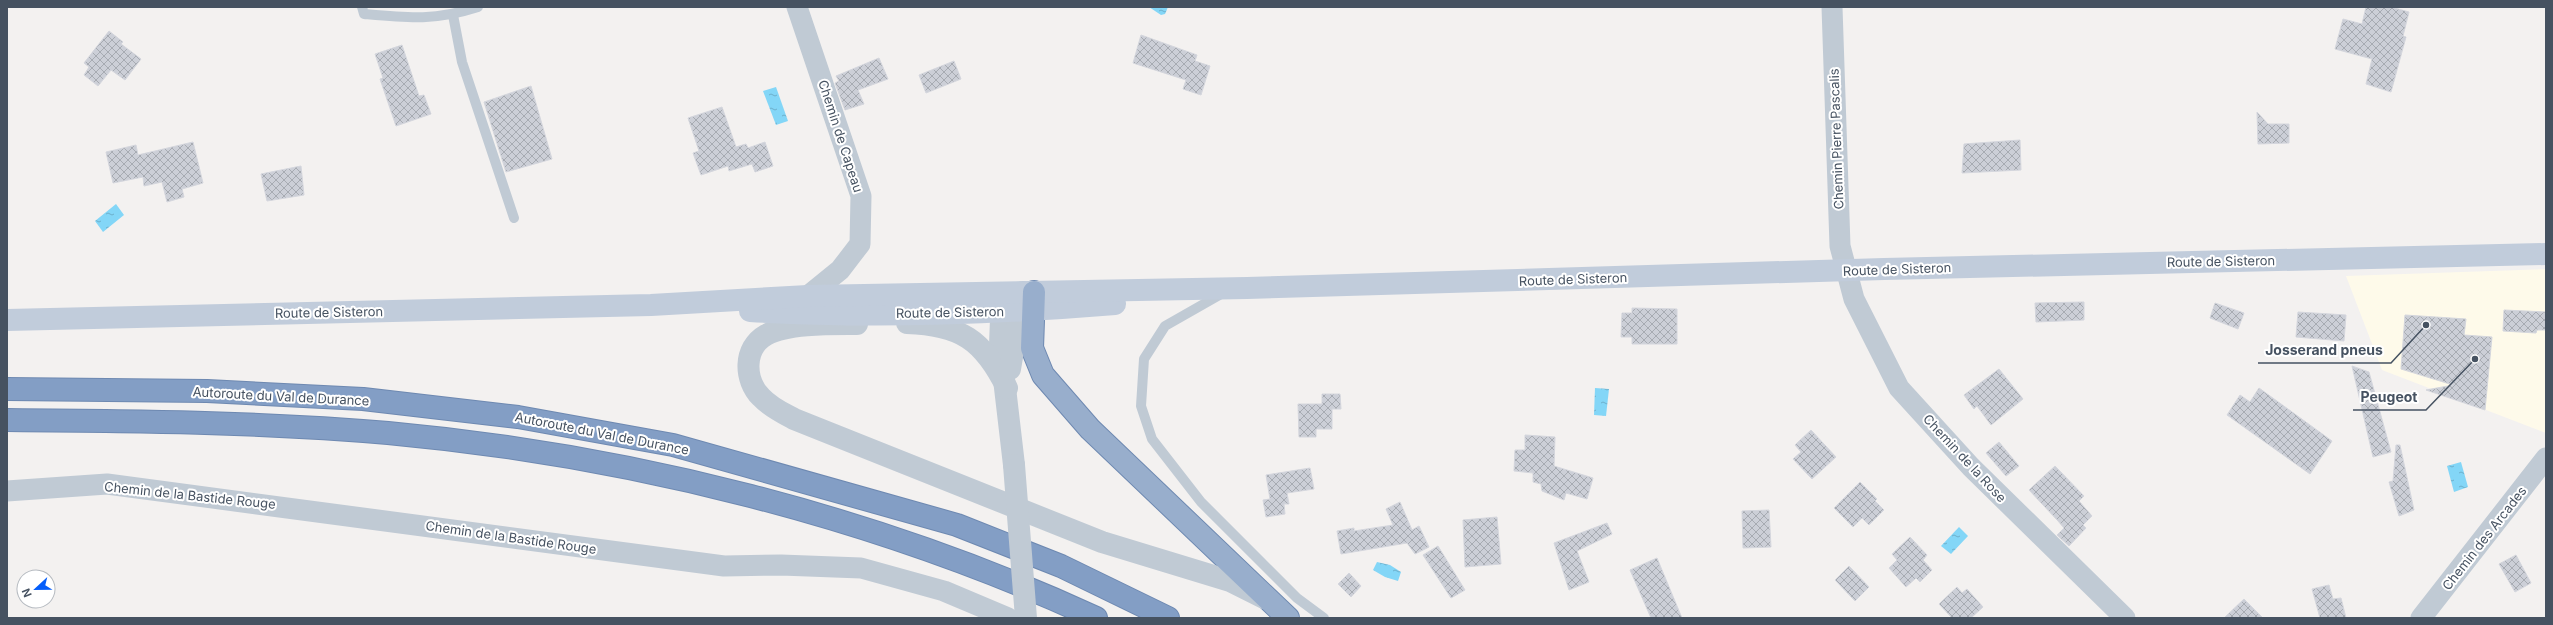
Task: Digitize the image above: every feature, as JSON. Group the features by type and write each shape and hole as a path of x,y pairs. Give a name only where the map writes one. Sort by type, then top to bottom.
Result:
{"highway":[{"path":"1018,302 1042,376 1090,429 1288,618"},
{"name":"Autoroute du Val de Durance","path":"7,389 207,391 363,399 518,417 673,445 957,525 1061,566 1168,618"},
{"path":"7,420 216,421 389,433 552,454 703,485 846,524 952,558 1096,618"}],"main road":[{"name":"Route de Sisteron","path":"651,305 812,314 1248,288 1845,271 2546,254"},
{"name":"Route de Sisteron","path":"7,320 651,305 808,296 1018,302 1141,302 1248,288"}],"street":[{"name":"Chemin de Capeau","path":"798,7 861,196 860,244 840,270 808,296"},
{"name":"Chemin Pierre Pascalis","path":"1832,7 1838,217 1840,246 1845,271"},
{"name":"Chemin de la Rose","path":"1845,271 1854,299 1899,388 1970,467 2125,618"},
{"path":"1018,302 1006,388 1014,465 1026,618"},
{"path":"1006,388 995,363 978,345 955,330 935,324 834,324 787,329 767,335 754,345 748,359 749,379 761,397 794,419 1102,542 1230,582 1267,599"},
{"name":"Chemin des Arcades","path":"2421,618 2546,458"},
{"name":"Chemin de la Bastide Rouge","path":"7,491 107,484 724,566 781,565 861,568 944,591 1008,618"}],"lane":[{"path":"362,7 364,14 419,19 453,15 478,7"},
{"path":"453,15 462,62 514,218"},
{"path":"1226,291 1165,326 1144,359 1141,406 1152,439 1201,502 1297,598 1324,618"}],"shaded area":[{"path":"2546,269 2546,433 2382,370 2346,276"}],"water":[{"path":"1149,7 1168,7 1165,14 1161,15"},
{"path":"776,87 788,121 776,125 763,91"},
{"path":"116,204 124,215 103,232 95,221"},
{"path":"1595,388 1609,389 1606,416 1594,415"},
{"path":"2461,462 2468,487 2454,492 2447,466"},
{"path":"1959,527 1968,536 1951,554 1941,546"},
{"path":"1377,562 1390,565 1401,572 1398,581 1385,577 1373,570"}],"building":[{"path":"2366,7 2391,7 2409,12 2403,36 2406,37 2391,92 2366,84 2372,59 2335,49 2343,19 2362,24"},
{"path":"109,31 123,42 121,44 141,59 125,80 111,70 98,86 84,75 89,67 84,63"},
{"path":"1141,35 1197,55 1195,61 1210,66 1201,95 1183,89 1186,80 1133,63"},
{"path":"402,45 419,96 424,95 431,114 396,126 380,79 383,78 375,54"},
{"path":"879,58 888,79 858,90 864,104 845,110 835,83 839,81 836,76"},
{"path":"954,61 961,79 926,93 919,75"},
{"path":"531,86 552,159 506,172 484,102"},
{"path":"722,107 736,147 746,144 748,148 765,142 773,166 755,172 752,164 729,171 728,166 701,175 693,153 699,151 688,118"},
{"path":"2257,112 2268,124 2289,124 2289,143 2258,144"},
{"path":"2020,140 2021,170 1962,173 1964,144"},
{"path":"193,142 203,183 182,189 184,197 167,202 162,182 144,186 143,177 113,183 106,152 136,145 138,155"},
{"path":"301,166 304,195 267,201 261,174"},
{"path":"2084,302 2084,320 2036,322 2035,303"},
{"path":"2215,303 2244,313 2238,329 2210,318"},
{"path":"1632,308 1677,309 1677,344 1632,344 1632,337 1621,337 1622,313 1632,313"},
{"path":"2504,310 2546,312 2546,330 2537,330 2536,333 2503,331"},
{"path":"2298,312 2346,315 2344,341 2296,337"},
{"path":"2405,315 2466,319 2464,335 2492,337 2485,410 2426,390 2453,385 2401,369"},
{"path":"2352,366 2369,372 2391,452 2373,457"},
{"path":"1999,369 2023,399 1991,425 1977,406 1974,409 1964,395"},
{"path":"2259,388 2332,441 2310,474 2227,415 2240,395 2250,402"},
{"path":"1322,394 1340,394 1341,409 1332,409 1332,429 1316,429 1316,437 1299,437 1298,404 1322,404"},
{"path":"1811,430 1836,457 1812,479 1793,459 1801,452 1795,445"},
{"path":"1525,435 1555,437 1554,466 1593,478 1587,499 1566,493 1564,500 1542,491 1541,484 1533,482 1533,473 1514,471 1515,450 1525,450"},
{"path":"1999,442 2019,466 2006,476 1986,453"},
{"path":"2396,445 2400,445 2414,510 2399,516 2389,482 2393,481"},
{"path":"2055,466 2084,496 2079,501 2092,516 2083,525 2086,528 2069,546 2057,535 2064,528 2029,490"},
{"path":"1310,468 1314,489 1287,493 1289,504 1284,504 1285,514 1266,517 1263,500 1270,499 1266,475"},
{"path":"1860,482 1877,499 1875,501 1884,510 1869,525 1862,518 1853,527 1834,508"},
{"path":"1400,502 1412,530 1419,526 1429,547 1415,554 1407,543 1341,554 1337,531 1354,528 1354,531 1393,525 1386,509"},
{"path":"1769,510 1771,547 1743,548 1742,511"},
{"path":"1497,517 1501,564 1465,567 1463,520"},
{"path":"1607,523 1612,534 1577,551 1589,582 1569,590 1554,543"},
{"path":"1910,537 1927,555 1923,560 1932,570 1920,582 1916,578 1906,587 1889,568 1897,560 1892,554"},
{"path":"1438,546 1465,590 1451,598 1423,555"},
{"path":"2516,555 2531,583 2515,592 2499,564"},
{"path":"1657,558 1682,618 1651,618 1630,570"},
{"path":"1849,566 1869,587 1855,601 1835,580"},
{"path":"1349,573 1361,586 1351,597 1338,584"},
{"path":"2329,585 2333,599 2341,598 2346,618 2320,618 2312,589"},
{"path":"1957,587 1962,593 1967,589 1983,607 1971,618 1952,618 1939,604"},
{"path":"2244,599 2263,618 2224,618"}],"place":[{"name":"Josserand pneus","path":"2426,325"},
{"name":"Peugeot","path":"2475,359"}]}
